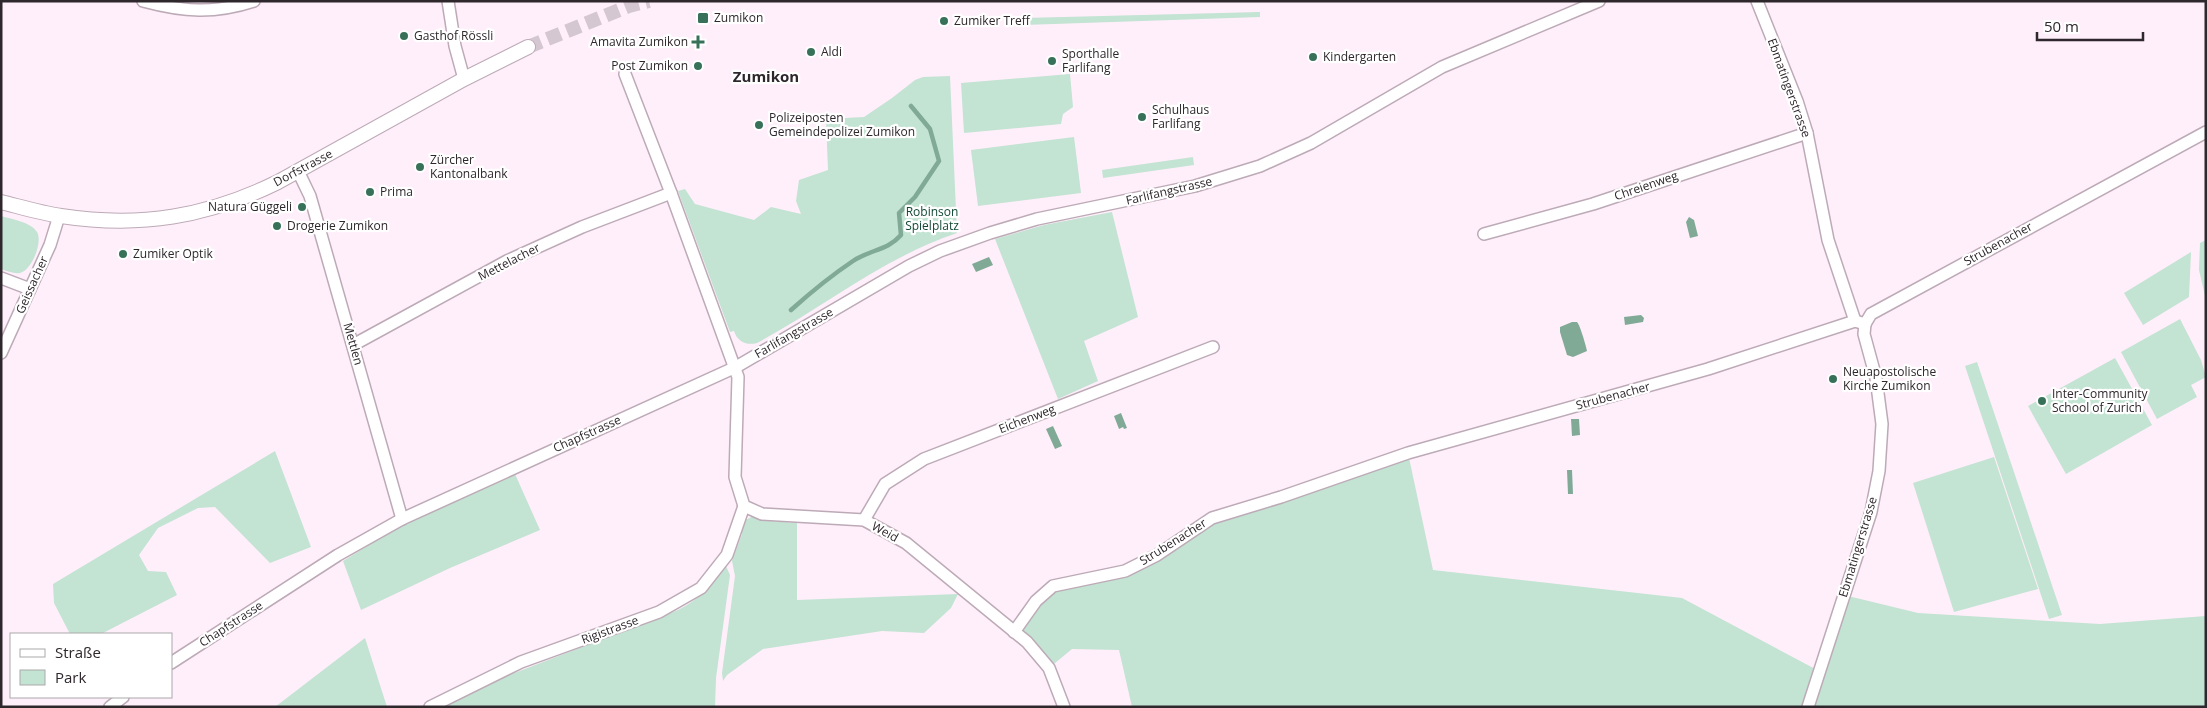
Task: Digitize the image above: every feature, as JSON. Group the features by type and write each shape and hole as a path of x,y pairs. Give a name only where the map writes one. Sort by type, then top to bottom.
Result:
{"street":[{"path":"144,1 172,9 254,1"},
{"path":"448,1 455,46 464,79"},
{"name":"Farlifangstrasse","path":"736,367 909,266 940,251 1037,219 1194,186 1260,166 1311,143 1442,67 1599,1"},
{"name":"Ebmatingerstrasse","path":"1757,1 1797,101 1807,132 1828,240 1864,334 1876,378 1882,424 1879,472 1871,512 1808,707"},
{"name":"Dorfstrasse","path":"1,202 59,216 124,221 161,219 186,215 250,196 298,172 464,79 528,48"},
{"path":"625,74 736,367 738,376 735,477 744,506"},
{"name":"Chreienweg","path":"1484,234 1593,204 1807,132"},
{"name":"Strubenacher","path":"1014,632 1036,601 1053,586 1125,571 1157,556 1212,518 1281,497 1408,453 1708,370 1860,322 2206,132"},
{"name":"Mettlen","path":"298,172 310,196 354,345 402,519"},
{"name":"Mettelacher","path":"354,345 508,261 582,227 671,193"},
{"name":"Geissacher","path":"1,353 50,245 59,216"},
{"path":"1,278 30,289"},
{"name":"Eichenweg","path":"864,520 886,484 924,459 1213,346"},
{"name":"Chapfstrasse","path":"172,662 330,560 402,519 736,367"},
{"name":"Weid","path":"744,506 762,514 864,520 906,543 1027,642 1049,668 1064,707"},
{"name":"Rigistrasse","path":"430,707 521,662 659,612 701,588 727,555 744,506"},
{"path":"110,707 122,698"}],"green space":[{"path":"1260,12 1260,17 1024,25 1024,18"},
{"path":"1070,74 1073,107 1063,114 1061,124 964,133 961,83"},
{"name":"Robinson Spielplatz","path":"950,76 957,233 930,243 879,269 757,343 749,344 742,342 737,338 734,331 730,332 678,191 685,189 695,204 754,220 771,207 801,214 796,201 799,180 828,170 826,119 864,117 915,80 923,77"},
{"path":"1074,137 1081,193 978,206 971,150"},
{"path":"1193,157 1194,165 1103,178 1102,170"},
{"path":"1112,212 1138,317 1084,341 1098,381 1058,399 995,239 1044,225"},
{"path":"1,216 26,223 37,232 39,242 35,255 29,267 20,273 1,269"},
{"path":"2206,240 2206,300 2199,270 2200,243"},
{"path":"2191,252 2189,297 2143,325 2124,293"},
{"path":"2180,319 2201,360 2206,377 2191,385 2197,397 2157,419 2121,352"},
{"path":"2115,358 2152,425 2066,474 2028,406"},
{"path":"1977,362 2062,615 2049,619 1965,366"},
{"path":"275,451 311,547 270,563 215,507 198,508 158,528 139,555 148,571 166,572 177,595 103,633 69,633 54,603 53,584"},
{"path":"1408,453 1433,570 1682,598 1819,671 1844,595 1918,613 2100,624 2206,616 2206,707 1132,707 1119,650 1072,649 1049,668 1014,632 1053,586 1125,571 1212,518"},
{"path":"1994,457 2038,589 1954,612 1913,483"},
{"path":"515,474 540,530 450,568 361,610 343,561 395,529"},
{"path":"753,516 769,521 797,523 797,600 958,594 951,608 924,633 882,631 763,649 727,675 723,681 722,673 735,576 732,561 742,534 742,530 739,528 744,521"},
{"path":"725,564 730,575 716,678 715,707 441,707 504,677 678,610 705,591"},
{"path":"365,638 387,707 275,707"}],"shaded area":[{"path":"1689,217 1694,220 1698,236 1690,238 1686,222"},
{"path":"989,257 993,265 976,272 972,264"},
{"path":"1641,315 1644,318 1643,322 1625,325 1624,317"},
{"path":"1577,322 1587,351 1573,357 1567,355 1560,332 1560,327"},
{"path":"1121,413 1127,428 1124,429 1123,427 1119,429 1114,416"},
{"path":"1571,419 1579,419 1580,435 1572,436"},
{"path":"1053,426 1062,446 1055,449 1046,429"},
{"path":"1567,470 1572,470 1573,494 1568,494"}],"waterway":[{"path":"791,310 821,284 853,261 890,244 901,235 899,213 915,197 939,161 930,129 911,106"}],"tunnel":[{"path":"528,47 629,6 649,1"}],"place":[{"name":"Zumikon","path":"703,18"},
{"name":"Zumiker Treff","path":"944,21"},
{"name":"Gasthof Rössli","path":"404,36"},
{"name":"Amavita Zumikon","path":"698,42"},
{"name":"Aldi","path":"811,52"},
{"name":"Kindergarten","path":"1313,57"},
{"name":"Sporthalle Farlifang","path":"1052,61"},
{"name":"Post Zumikon","path":"698,66"},
{"name":"Schulhaus Farlifang","path":"1142,117"},
{"name":"Polizeiposten Gemeindepolizei Zumikon","path":"759,125"},
{"name":"Zürcher Kantonalbank","path":"420,167"},
{"name":"Prima","path":"370,192"},
{"name":"Natura Güggeli","path":"302,207"},
{"name":"Drogerie Zumikon","path":"277,226"},
{"name":"Zumiker Optik","path":"123,254"},
{"name":"Neuapostolische Kirche Zumikon","path":"1833,379"},
{"name":"Inter-Community School of Zurich","path":"2042,401"}],"district":[{"name":"Zumikon","path":"766,77"}]}
